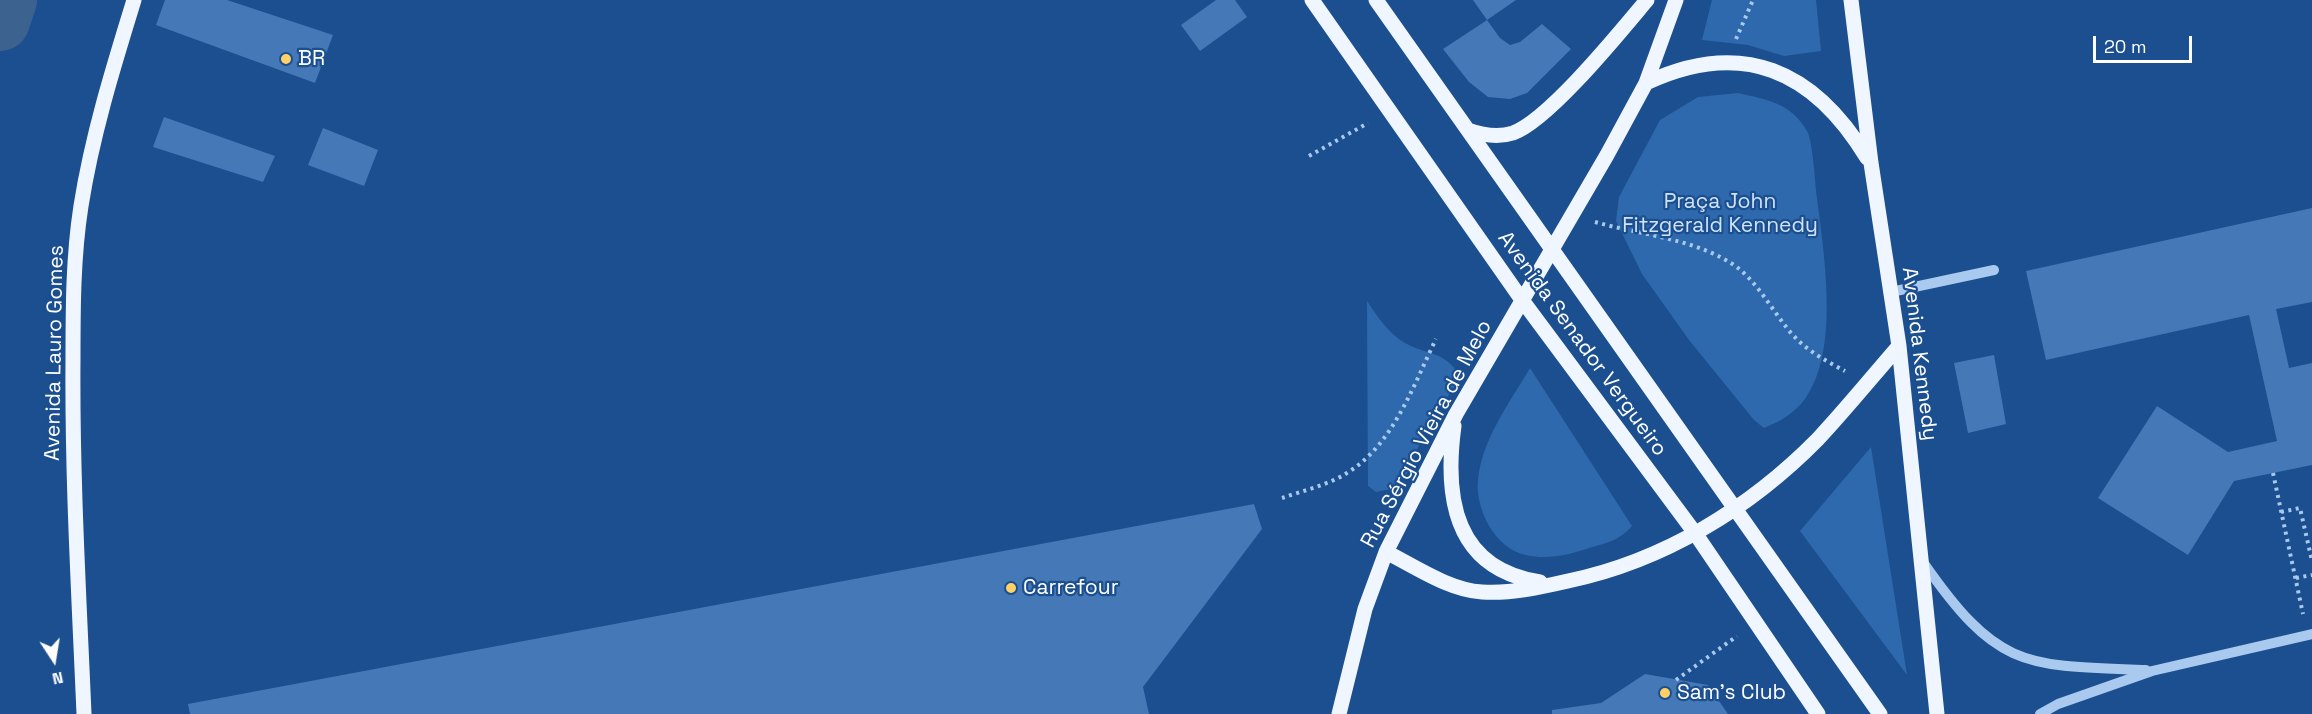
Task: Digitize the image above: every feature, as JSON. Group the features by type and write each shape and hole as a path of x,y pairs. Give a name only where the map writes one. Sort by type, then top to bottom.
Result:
{"main road":[{"name":"Avenida Lauro Gomes","path":"84,714 72,408 76,254 81,207 92,146 134,0"},
{"name":"Avenida Senador Vergueiro","path":"1312,0 1522,300 1695,533 1818,714"},
{"name":"Avenida Senador Vergueiro","path":"1376,0 1880,714"},
{"path":"1468,130 1500,136 1514,133 1530,123 1608,45 1647,0"},
{"path":"1551,251 1646,83 1676,0"},
{"name":"Avenida Kennedy","path":"1851,0 1870,163 1899,346 1936,714"},
{"path":"1646,83 1686,66 1726,62 1751,64 1772,70 1809,89 1839,119 1870,163"},
{"name":"Rua Sérgio Vieira de Melo","path":"1339,714 1365,609 1386,552 1456,414 1551,251"},
{"path":"1386,552 1454,586 1482,592 1555,584 1643,559 1695,533 1735,509 1805,451 1899,346"},
{"path":"1456,414 1450,473 1455,509 1467,538 1483,559 1505,573 1555,584"}],"street":[{"path":"1891,292 1994,270"},
{"path":"1922,560 1967,621 2005,651 2029,661 2063,667 2152,671"},
{"path":"2040,714 2058,704 2152,671 2310,634"}],"path":[{"path":"1726,62 1753,0"},
{"path":"1309,156 1369,123 1360,108 1380,97"},
{"path":"1572,216 1685,244 1728,262 1752,281 1786,328 1806,347 1823,359 1867,382"},
{"path":"1282,498 1346,474 1363,461 1393,427 1436,339"},
{"path":"2273,473 2310,634"},
{"path":"2281,513 2300,508 2312,561"},
{"path":"2296,578 2312,575"},
{"path":"1677,680 1756,622"}],"green space":[{"path":"1712,0 1816,0 1821,51 1784,56 1748,45 1702,40"},
{"name":"Praça John Fitzgerald Kennedy","path":"1738,93 1768,100 1785,108 1800,121 1807,131 1812,153 1826,274 1826,329 1823,355 1816,379 1805,399 1792,413 1764,428 1754,420 1689,340 1642,274 1616,221 1619,197 1660,120 1698,97"},
{"path":"1367,301 1384,324 1399,339 1413,347 1439,356 1458,372 1456,384 1425,431 1406,476 1396,488 1376,492 1368,486"},
{"path":"1530,368 1632,526 1623,535 1574,553 1542,557 1515,551 1505,545 1489,526 1478,491 1481,465 1498,421"},
{"path":"1871,447 1907,675 1800,531"}],"building":[{"name":"BR","path":"165,0 227,0 333,35 315,83 156,25"},
{"path":"1216,0 1235,0 1247,17 1200,51 1181,25"},
{"path":"1473,0 1516,0 1487,20"},
{"path":"1487,20 1500,38 1510,45 1520,42 1542,24 1571,49 1527,93 1510,99 1488,97 1469,82 1443,49"},
{"path":"164,117 275,156 263,182 153,147"},
{"path":"323,128 378,150 364,186 308,165"},
{"path":"2312,208 2312,302 2276,309 2289,368 2312,363 2312,465 2234,481 2188,555 2098,498 2157,406 2228,452 2277,441 2249,315 2046,360 2026,271"},
{"path":"1994,355 2006,424 1968,433 1954,363"},
{"name":"Carrefour","path":"1254,504 1262,529 1143,687 1149,714 190,714 188,704"},
{"name":"Sam's Club","path":"1645,674 1708,685 1728,714 1552,714 1552,710 1601,703"}],"waterway":[{"path":"0,21 7,0"}],"place":[{"name":"BR","path":"286,59"},
{"name":"Carrefour","path":"1011,588"},
{"name":"Sam's Club","path":"1665,693"}]}
